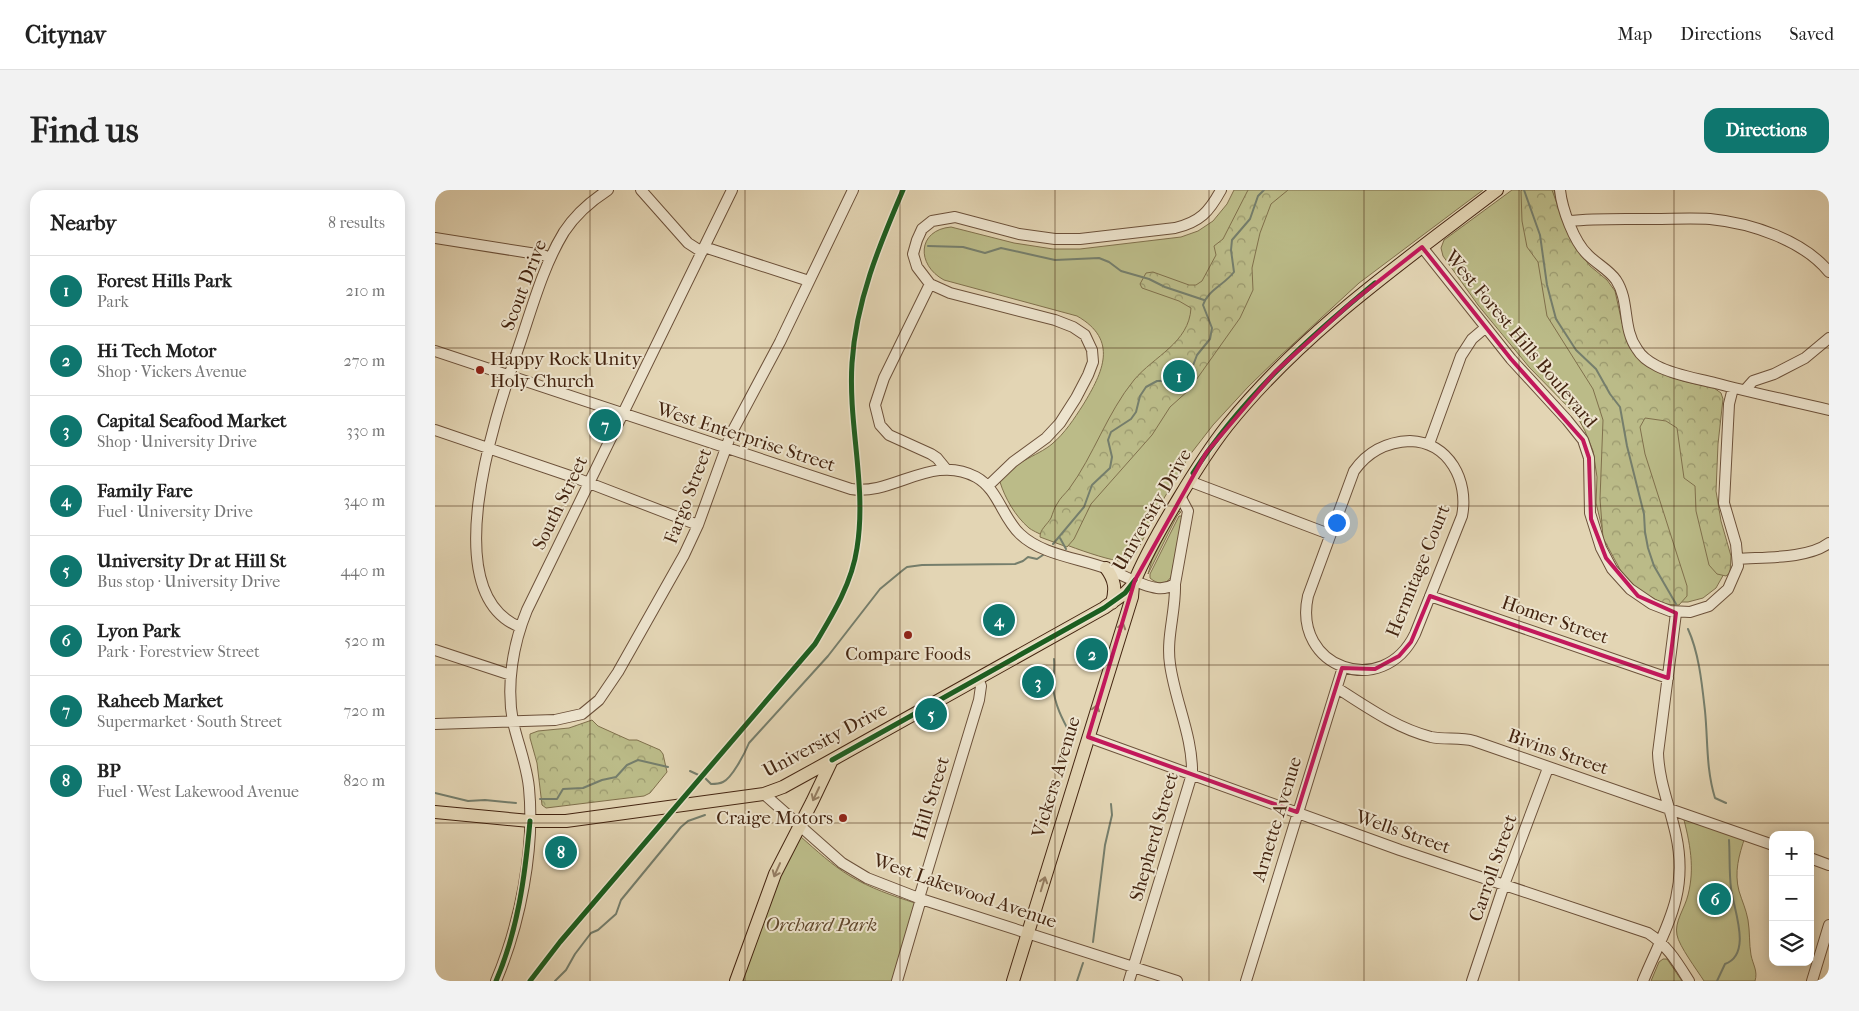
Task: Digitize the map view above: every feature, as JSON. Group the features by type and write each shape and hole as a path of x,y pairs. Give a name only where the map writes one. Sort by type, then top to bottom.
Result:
{"main road":[{"name":"University Drive","path":"764,794 783,787 1112,603 1134,582 1206,453 1227,425 1275,372 1351,303 1398,264 1497,190"},
{"path":"1106,568 1113,577 1115,585 1112,603"},
{"name":"Vickers Avenue","path":"1013,981 1132,597 1134,582"},
{"path":"736,981 775,874 831,760"},
{"path":"435,812 530,821 578,820 764,794"}],"street":[{"name":"Scout Drive","path":"520,627 505,620 491,606 481,584 474,560 473,538 479,477 509,376 550,258 571,223 585,207 608,190"},
{"path":"641,190 688,243 809,281"},
{"name":"South Street","path":"496,981 507,952 519,909 530,821 529,786 513,721 511,675 520,627 731,190"},
{"name":"Fargo Street","path":"435,724 572,718 588,710 599,700 669,584 698,525 725,448 853,190"},
{"path":"1175,584 1166,588 1156,588 1134,582 1106,568 1048,550 1030,542 1008,520 988,486 1013,462 1046,438 1061,423 1076,398 1093,362 1091,345 1085,335 1073,327 1055,320 950,294 930,284 914,260 914,248 922,229 932,221 950,217 964,218 1039,238 1068,240 1182,226 1205,214 1221,190"},
{"path":"1560,190 1565,213 1584,251 1612,275 1619,285 1625,302 1629,333 1636,348 1652,363 1667,370 1733,388 1829,410"},
{"path":"1569,221 1616,219 1704,219 1723,221 1773,234 1791,242 1809,252 1829,272"},
{"path":"435,238 543,255 550,258"},
{"name":"West Forest Hills Boulevard","path":"1422,247 1485,328 1583,440 1589,458 1588,485 1591,519 1601,548 1612,569 1638,596 1652,604 1677,613 1696,611 1716,601 1728,589 1738,566 1736,544 1724,503 1729,404 1733,388"},
{"path":"930,284 884,378 875,405 877,420 883,429 889,434 931,454 937,458 946,470"},
{"path":"1429,444 1461,356 1472,339 1485,328"},
{"path":"1745,390 1753,381 1774,374 1805,358 1829,338"},
{"name":"West Enterprise Street","path":"435,351 623,415 855,490 869,489 925,473 946,470 961,471 973,475 988,486"},
{"path":"435,430 589,483 698,525"},
{"name":"Hermitage Court","path":"1410,440 1429,444 1443,453 1456,468 1463,486 1462,516 1411,642 1392,662 1375,669 1357,670 1343,667 1331,661 1317,649 1309,633 1305,614 1308,596 1329,534 1354,471 1367,456 1392,442 1410,440"},
{"path":"1189,481 1329,534"},
{"name":"Shepherd Street","path":"1129,981 1192,774 1191,756 1170,666 1167,643 1188,511 1181,496"},
{"path":"1738,559 1807,553 1821,549 1829,543"},
{"name":"Homer Street","path":"1430,596 1668,678"},
{"path":"1643,981 1672,914 1681,881 1678,846 1658,768 1658,753 1677,613"},
{"path":"435,650 511,675"},
{"name":"Arnette Avenue","path":"1246,981 1343,667"},
{"name":"Hill Street","path":"897,981 979,700 981,686 978,679"},
{"name":"Bivins Street","path":"1337,688 1405,729 1434,737 1464,738 1474,741 1769,844"},
{"name":"Wells Street","path":"1088,736 1400,850 1648,933 1660,941 1689,981"},
{"name":"Carroll Street","path":"1472,981 1504,885 1548,768"},
{"name":"West Lakewood Avenue","path":"764,794 799,827 850,869 876,882 920,899 1177,981"},
{"path":"1814,859 1829,865"},
{"path":"1812,981 1829,925"}],"highlighted area":[{"path":"1422,247 1511,359 1583,440 1589,458 1591,519 1606,558 1638,596 1676,613 1668,678 1430,596 1411,642 1399,656 1375,669 1342,668 1297,812 1088,737 1135,580 1206,453 1275,372 1351,303"}],"green space":[{"path":"1234,190 1483,190 1359,283 1248,387 1213,425 1189,456 1131,559 1124,561 1105,558 1035,532 1019,518 1000,482 1016,465 1052,444 1069,426 1096,381 1101,369 1103,346 1098,335 1090,325 1077,316 944,280 935,274 929,266 924,249 926,241 932,234 951,227 1014,243 1053,249 1080,249 1181,237 1198,231 1213,221 1227,204"},
{"path":"1248,190 1288,190 1271,204 1260,233 1252,268 1253,290 1240,318 1189,390 1170,407 1152,435 1091,504 1074,539 1067,547 1040,537 1056,506 1078,476 1124,393 1142,371 1177,340 1189,320 1191,308 1179,301 1142,288 1140,284 1146,273 1153,272 1189,285 1196,285 1202,281 1216,255 1214,246 1223,239"},
{"path":"1512,190 1554,190 1561,217 1622,331 1646,365 1712,493 1725,572 1716,588 1703,598 1688,602 1675,602 1604,536 1596,503 1597,477 1593,451 1577,416 1529,367 1478,305 1443,256 1441,248 1444,240"},
{"path":"1522,190 1552,190 1564,223 1577,249 1590,266 1607,280 1615,291 1622,323 1632,348 1658,371 1683,381 1714,388 1721,393 1723,399 1718,444 1716,491 1721,521 1731,556 1730,573 1726,576 1717,574 1709,565 1696,511 1695,486 1684,478 1677,428 1666,421 1645,418 1640,427 1645,454 1687,586 1687,596 1679,605 1664,604 1640,591 1622,573 1603,538 1600,499 1603,420 1593,389 1547,316 1538,262 1527,247 1522,221"},
{"path":"1177,511 1181,512 1177,516 1148,574 1152,560"},
{"path":"1179,516 1183,516 1171,577 1167,582 1159,583 1150,578 1150,574"},
{"path":"592,720 598,726 629,740 637,740 660,750 663,754 667,772 650,793 644,796 546,808 542,805 537,763 530,734 538,731 569,728"},
{"path":"1683,816 1745,837 1739,857 1737,877 1739,891 1748,920 1750,951 1756,971 1755,981 1704,981 1678,940 1676,930 1678,920 1687,900 1691,875 1690,846"},
{"name":"Orchard Park","path":"801,837 831,863 850,876 865,884 915,903 892,981 741,981 773,889"},
{"path":"1667,959 1682,981 1651,981 1659,962"}],"waterway":[{"path":"1053,544 1084,507 1092,485 1110,468 1112,457 1108,440 1111,432 1131,419 1136,412 1140,396 1146,387 1157,381 1183,380 1189,376 1197,355 1210,339 1212,328 1203,305 1205,300 1212,291 1234,272 1231,250 1232,240 1250,219 1258,196 1264,190"},
{"path":"1524,190 1540,235 1547,285 1556,319 1576,350 1596,369 1610,394 1620,407 1627,446 1644,514 1648,548 1654,566 1676,604"},
{"path":"928,246 963,247 985,253 1001,248 1055,260 1099,258 1109,262 1121,271 1149,279 1165,287 1204,300"},
{"path":"1060,538 1066,549"},
{"path":"711,784 727,780 749,743 828,656 880,589 907,567 922,565 1015,564 1028,557 1037,559 1043,555"},
{"path":"1688,629 1695,648 1701,680 1712,787 1715,798 1726,803"},
{"path":"1054,659 1054,694 1060,714 1073,739"},
{"path":"540,799 557,799 563,789 583,788 602,780 616,777 627,765 638,760 668,767"},
{"path":"690,771 705,778 711,784"},
{"path":"435,793 468,801 485,800 516,803"},
{"path":"1093,942 1105,845 1112,815 1111,804"},
{"path":"555,981 566,970 575,954 591,933 598,930 616,914 621,900 681,827 688,821 705,815"},
{"path":"1717,981 1725,964 1733,959 1738,951 1740,941 1731,888 1729,840"},
{"path":"1077,981 1083,963"}],"cycle path":[{"path":"530,981 560,942 815,644 841,598 851,574 857,548 859,525 859,479 851,386 854,340 870,274 903,190"},
{"path":"1193,473 1232,420 1254,395 1300,348 1375,283"},
{"path":"832,760 1104,608 1125,593 1135,580"},
{"path":"496,981 504,962 515,922 526,862 530,821"}],"place":[{"name":"Happy Rock Unity Holy Church","path":"480,370"},
{"name":"Forest Hills Park","path":"1179,376"},
{"name":"Raheeb Market","path":"605,425"},
{"name":"Family Fare","path":"999,620"},
{"name":"Compare Foods","path":"908,635"},
{"name":"Hi Tech Motor","path":"1092,654"},
{"name":"Capital Seafood Market","path":"1038,682"},
{"name":"University Dr at Hill St","path":"931,714"},
{"name":"Craige Motors","path":"843,818"},
{"name":"BP","path":"561,852"},
{"name":"Lyon Park","path":"1715,899"}]}
